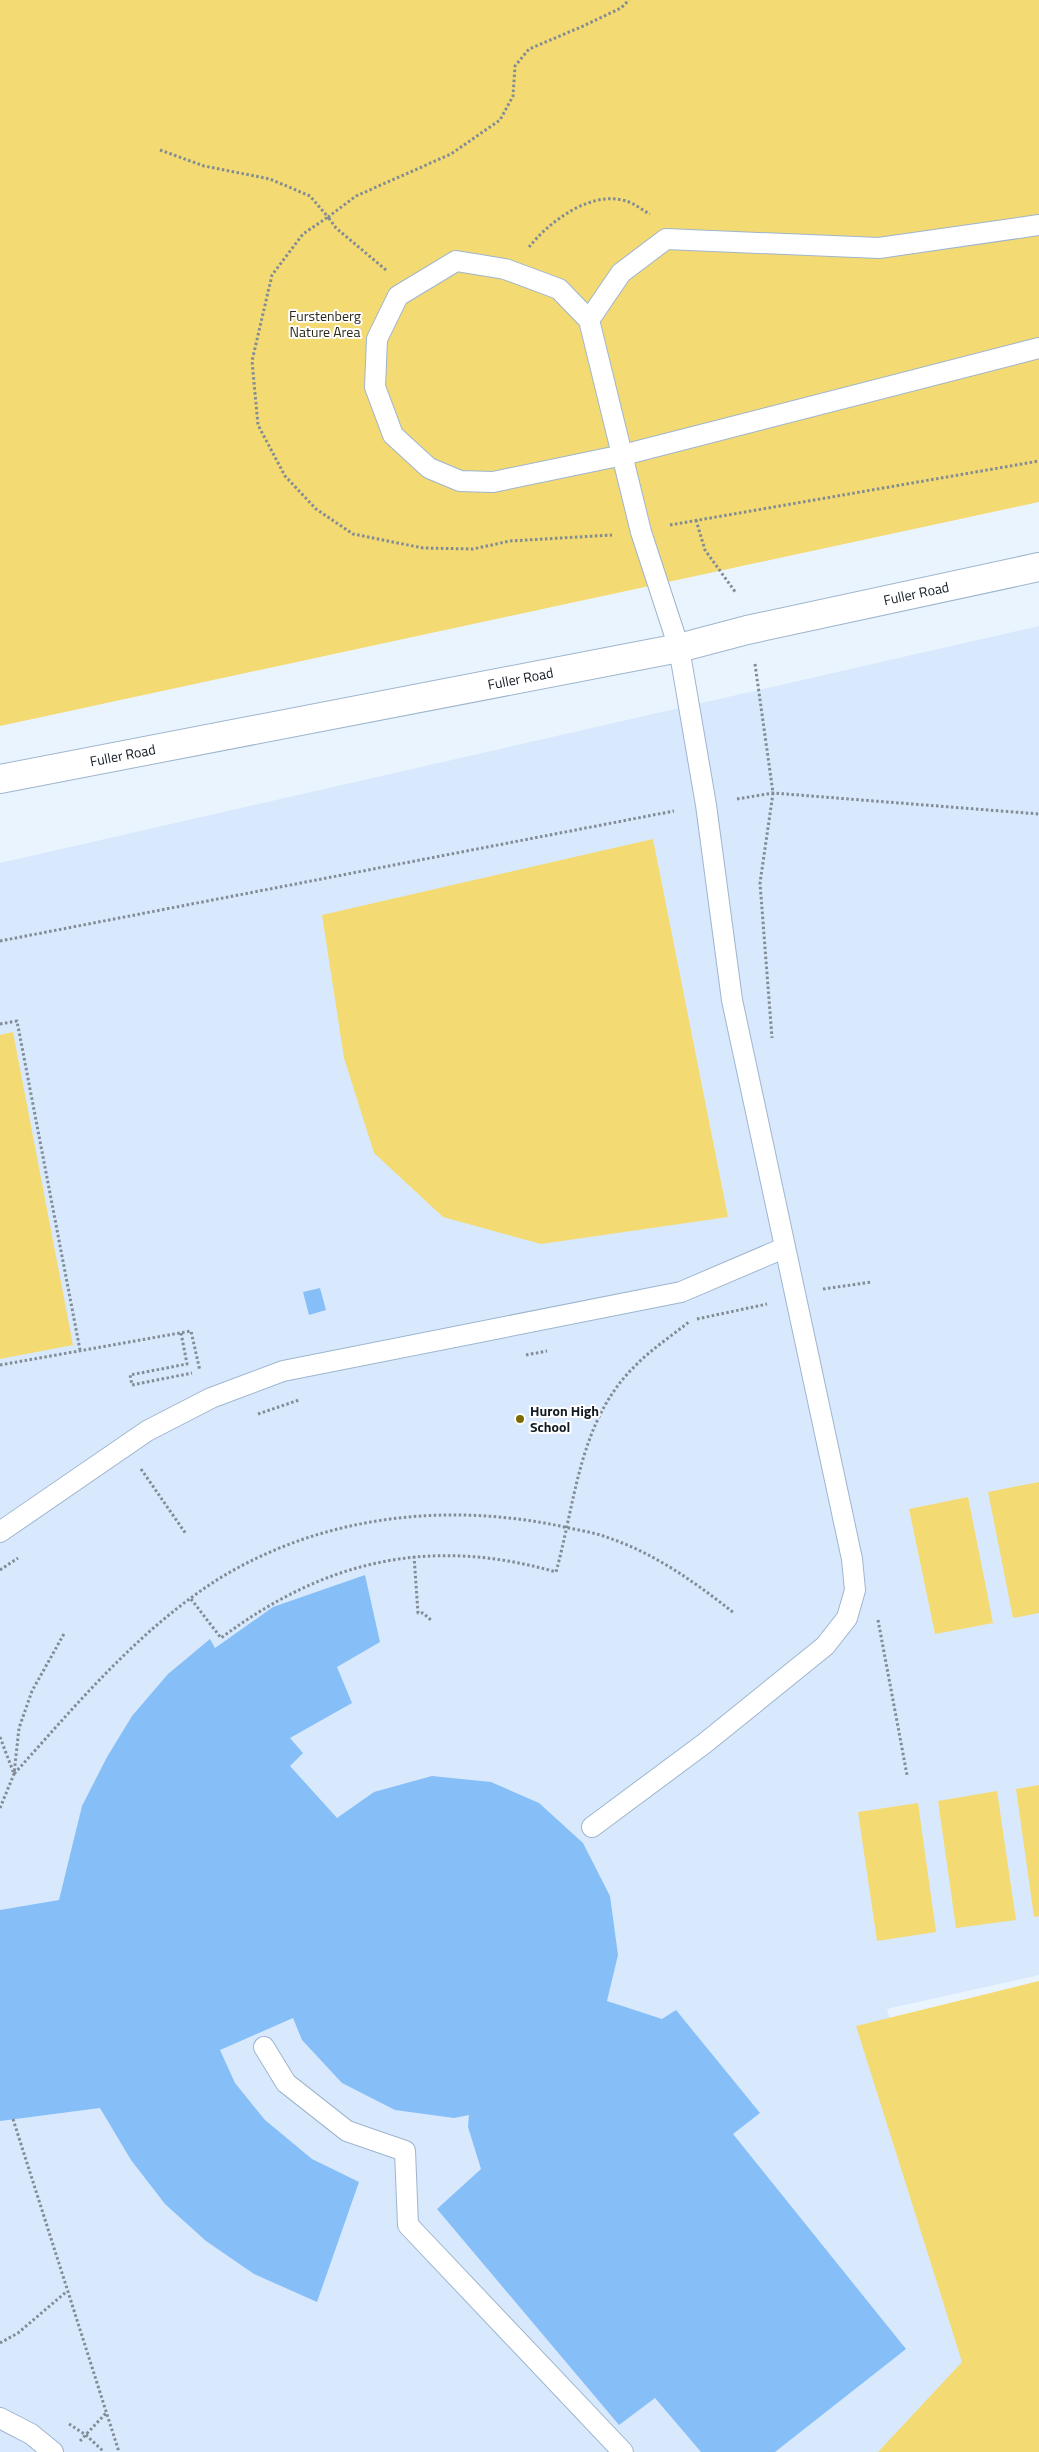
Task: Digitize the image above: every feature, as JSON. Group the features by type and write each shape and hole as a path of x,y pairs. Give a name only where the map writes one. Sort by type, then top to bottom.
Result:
{"main road":[{"name":"Fuller Road","path":"0,779 679,648 746,630 1039,567"}],"lane":[{"path":"589,320 621,273 666,239 879,248 1039,225"},
{"path":"592,1828 704,1743 825,1646 847,1618 855,1590 852,1559 732,1000 706,805 679,648 641,532 622,455 589,320 559,289 505,269 456,261 398,296 377,339 375,387 393,435 429,468 460,481 493,482 622,455 1039,348"},
{"path":"0,1532 147,1430 211,1398 274,1374 681,1292 784,1248"},
{"path":"264,2047 286,2083 347,2131 405,2151 408,2225 623,2452"},
{"path":"0,2418 31,2434 53,2452"}],"path":[{"path":"629,0 621,8 529,49 515,66 513,96 500,120 451,154 356,196 303,234 272,275 252,361 258,425 285,476 316,509 353,534 423,548 473,549 510,541 641,532 696,520 1039,461"},
{"path":"160,150 204,166 270,179 310,196 336,228 393,276"},
{"path":"528,248 543,230 592,200 626,200 654,217 666,239"},
{"path":"696,520 705,550 736,593"},
{"path":"755,664 773,793 760,883 772,1046"},
{"path":"737,799 773,793 1039,814"},
{"path":"0,941 674,811"},
{"path":"0,1024 16,1021 80,1350"},
{"path":"814,1291 872,1282"},
{"path":"681,1322 775,1302"},
{"path":"191,1599 221,1638 256,1612 307,1587 381,1561 414,1556 456,1555 499,1560 556,1572 568,1528 579,1471 597,1419 615,1390 636,1364 690,1320"},
{"path":"0,1365 181,1332 191,1331 200,1372 132,1385 130,1375 187,1364 181,1332"},
{"path":"517,1357 550,1350"},
{"path":"252,1416 308,1398"},
{"path":"134,1475 150,1465"},
{"path":"141,1469 186,1534"},
{"path":"14,1774 105,1673 135,1644 191,1599 219,1579 259,1556 302,1539 353,1524 445,1514 495,1516 568,1528 609,1538 657,1559 695,1582 734,1613"},
{"path":"0,1570 24,1553"},
{"path":"414,1556 418,1613 423,1613 432,1621"},
{"path":"877,1616 906,1775"},
{"path":"0,1808 14,1774 19,1728 32,1691 65,1632"},
{"path":"0,1737 14,1774"},
{"path":"12,2119 66,2292 119,2452"},
{"path":"0,2343 18,2333 66,2292"},
{"path":"75,2447 107,2412"}],"shaded area":[{"name":"Huron High School","path":"1039,626 1039,1975 887,2009 986,2367 908,2452 0,2452 0,863"}],"green space":[{"name":"Furstenberg Nature Area","path":"0,0 1039,0 1039,502 0,726"},
{"path":"653,839 728,1217 541,1244 443,1217 374,1153 344,1058 322,915"},
{"path":"13,1032 73,1345 0,1359 0,1035"},
{"path":"1039,1482 1039,1613 1013,1618 988,1492"},
{"path":"968,1497 993,1623 935,1634 909,1509"},
{"path":"1039,1785 1039,1916 1034,1917 1016,1789"},
{"path":"997,1791 1016,1920 956,1928 938,1801"},
{"path":"918,1803 936,1932 877,1941 858,1812"},
{"path":"1039,1981 1039,2452 878,2452 962,2362 856,2026"}],"building":[{"path":"320,1288 326,1310 309,1315 303,1292"},
{"path":"365,1575 380,1642 337,1667 352,1703 290,1738 303,1753 290,1766 337,1818 374,1792 432,1776 491,1782 539,1803 583,1843 610,1896 618,1955 607,2001 662,2019 676,2010 760,2113 733,2134 906,2349 775,2452 701,2452 655,2398 619,2425 437,2209 481,2169 468,2127 469,2115 454,2118 395,2110 342,2083 302,2040 293,2018 220,2050 235,2083 265,2120 312,2159 359,2182 317,2302 254,2274 206,2241 165,2204 131,2160 100,2108 0,2121 0,1910 59,1900 82,1806 107,1757 132,1716 168,1674 210,1639 215,1648 273,1607"}],"place":[{"name":"Huron High School","path":"520,1419"}]}
